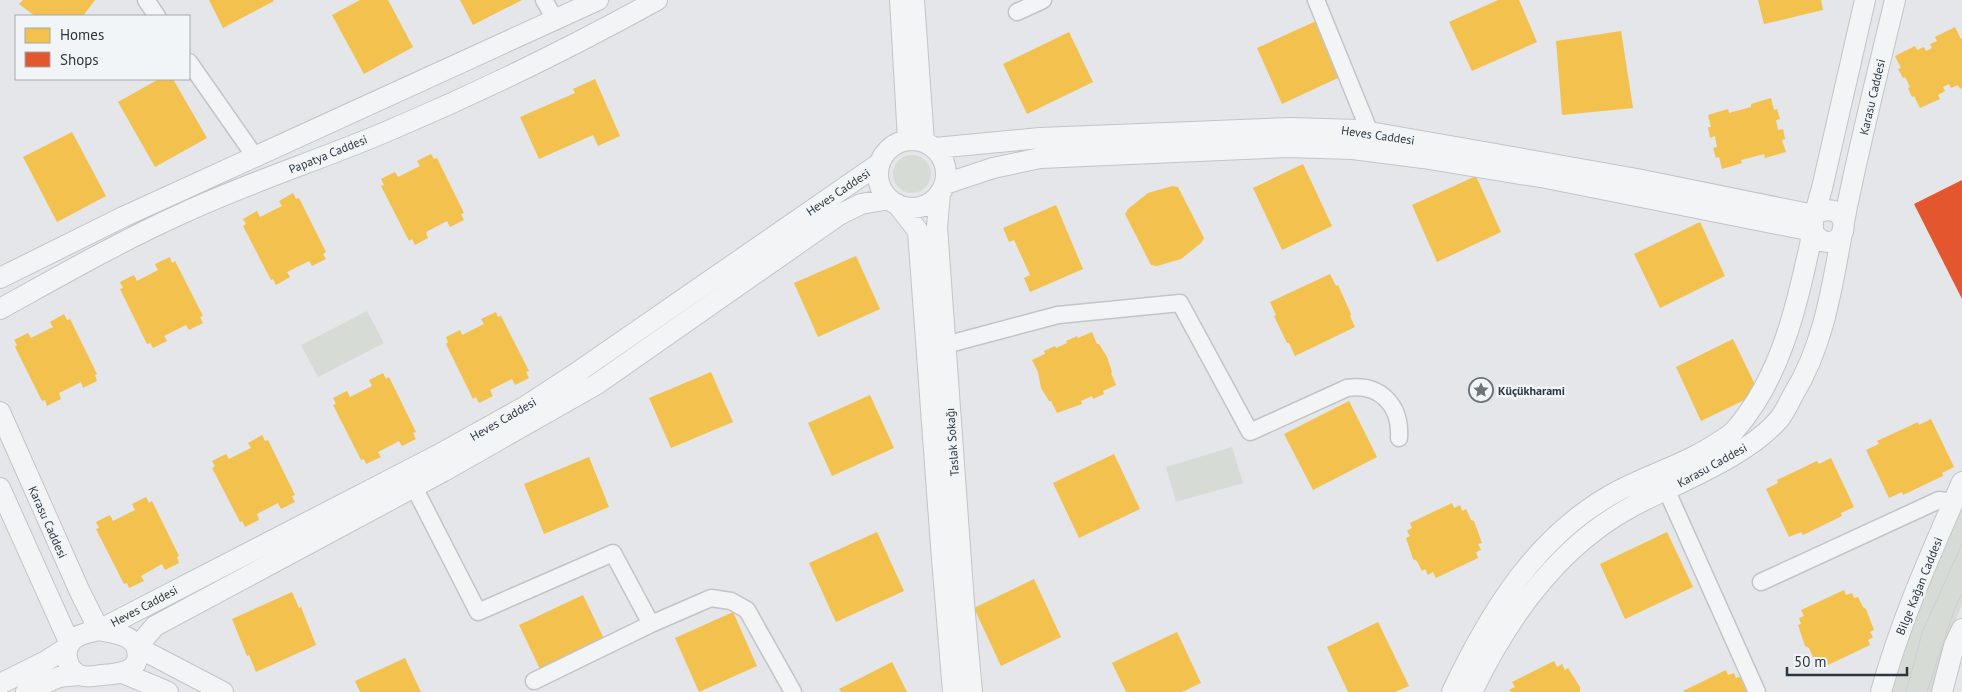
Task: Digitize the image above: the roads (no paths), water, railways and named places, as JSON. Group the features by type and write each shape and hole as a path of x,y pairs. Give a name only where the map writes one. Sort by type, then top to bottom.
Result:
{"street":[{"path":"146,0 156,15"},
{"path":"544,0 556,20"},
{"name":"Papatya Caddesi","path":"0,278 83,236 598,0"},
{"name":"Papatya Caddesi","path":"0,309 84,262 180,214 230,192 388,131 466,97 658,0"},
{"path":"900,0 923,143"},
{"path":"914,0 923,143"},
{"path":"1017,12 1043,0"},
{"path":"1316,0 1378,152"},
{"name":"Karasu Caddesi","path":"1472,692 1512,620 1540,582 1575,546 1733,432 1748,414 1771,374 1789,328 1797,300 1865,0"},
{"name":"Karasu Caddesi","path":"1452,692 1493,612 1520,574 1562,530 1598,502 1624,488 1663,481 1742,450 1760,437 1780,417 1801,382 1816,351 1828,304 1857,161 1895,0"},
{"path":"190,63 256,158"},
{"name":"Heves Caddesi","path":"923,143 1290,128 1369,132 1637,179 1814,223"},
{"path":"923,143 941,156 946,174 942,188 934,200 916,208 906,207 893,202 879,182 880,163 890,147 923,143"},
{"name":"Heves Caddesi","path":"942,188 993,168 1040,158 1286,147 1354,149 1546,178 1757,219 1814,223"},
{"name":"Heves Caddesi","path":"99,630 438,455 526,406 880,163"},
{"name":"Taslak Sokağı","path":"942,188 937,227 972,692"},
{"name":"Heves Caddesi","path":"137,648 155,626 414,487 597,384 839,214 861,204 893,202"},
{"name":"Taslak Sokağı","path":"893,202 918,231 953,692"},
{"path":"1814,223 1825,210 1835,211 1842,218 1844,229"},
{"path":"946,345 1058,315 1180,303 1250,432 1347,388 1357,386 1375,390 1388,400 1398,421 1399,438"},
{"name":"Karasu Caddesi","path":"0,412 80,592 99,630"},
{"path":"1663,481 1757,692"},
{"name":"Bilge Kağan Caddesi","path":"1881,692 1916,588 1962,482"},
{"path":"414,487 478,612 613,553 651,624"},
{"path":"0,488 69,646 67,661 78,675"},
{"path":"1761,582 1939,500 1953,502"},
{"path":"534,681 651,624 711,598 731,601 747,610 793,692"},
{"path":"1942,692 1954,646 1962,629"},
{"path":"0,684 46,661 69,646 77,637 99,630 130,638 137,648 223,692"},
{"path":"26,692 59,677 78,675 90,677 123,673 134,666 137,660 137,648"},
{"path":"123,673 168,692"}],"tram line":[{"path":"1906,692 1923,630 1962,544"},
{"path":"1927,692 1953,613 1962,593"}],"place":[{"name":"Küçükharami","path":"1481,390"}]}
